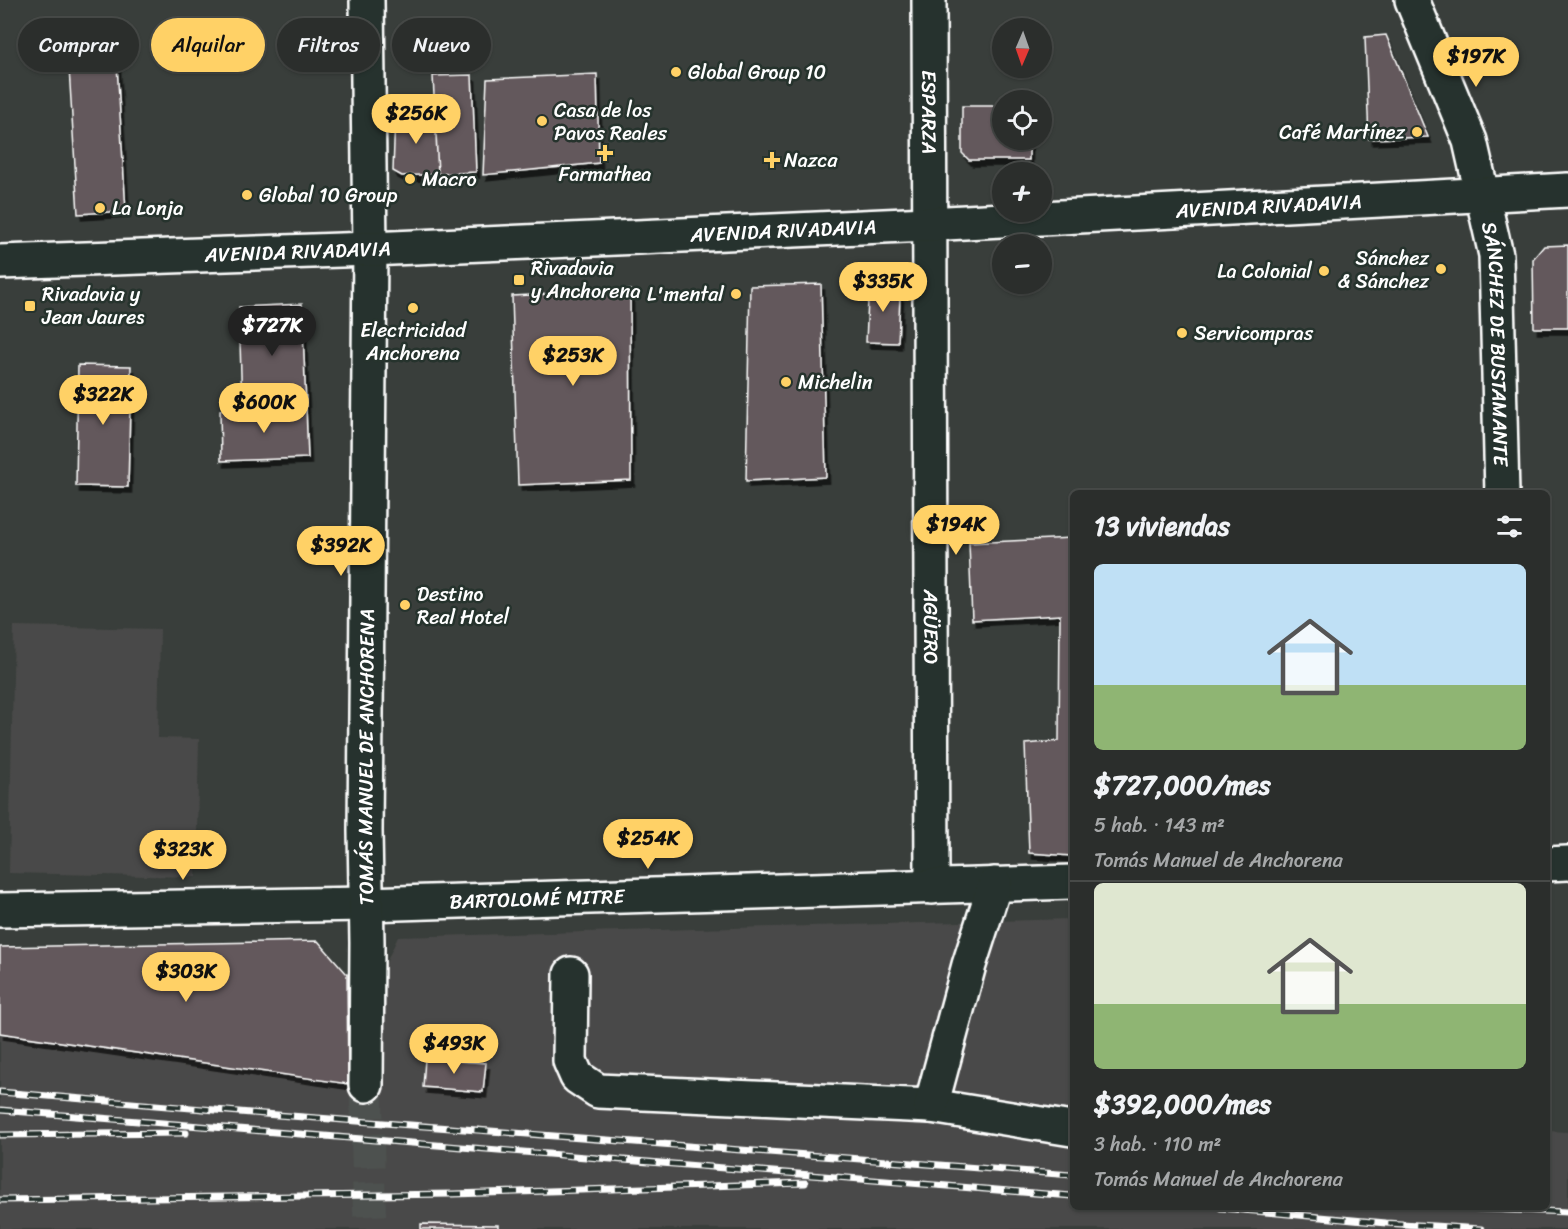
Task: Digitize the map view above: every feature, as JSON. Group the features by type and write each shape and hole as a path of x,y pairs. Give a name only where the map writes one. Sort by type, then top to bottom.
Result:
{"street":[{"name":"TOMÁS MANUEL DE ANCHORENA","path":"366,1085 365,819 370,249 367,0"},
{"name":"ESPARZA","path":"928,224 929,0"},
{"name":"SÁNCHEZ DE BUSTAMANTE","path":"1412,0 1470,141 1496,255 1502,490"},
{"name":"AVENIDA RIVADAVIA","path":"0,262 370,249 928,224 1568,190"},
{"name":"AGÜERO","path":"928,224 932,887"},
{"path":"1550,864 1568,863"},
{"name":"BARTOLOMÉ MITRE","path":"0,910 366,904 1070,882"},
{"path":"931,1106 969,965 996,884"},
{"path":"571,974 570,1061 577,1077 598,1091 931,1106 1070,1129"}],"shaded area":[{"path":"14,626 160,629 158,738 199,739 196,877 9,873"},
{"path":"1070,919 1070,1210 1550,1210 1550,1131 1568,1132 1568,1229 0,1229 0,1033 347,1084 383,1087 385,965 398,937"}],"building":[{"path":"1386,35 1428,137 1369,139 1365,37"},
{"path":"69,72 117,72 126,211 78,214"},
{"name":"Casa de los Pavos Reales","path":"597,74 599,163 483,175 487,79"},
{"path":"472,75 476,172 438,174 433,76"},
{"path":"962,106 992,106 992,150 1029,150 1029,160 969,160 962,153"},
{"path":"435,111 438,174 402,176 393,171 395,116"},
{"path":"1568,245 1568,328 1534,328 1533,259 1544,246"},
{"path":"869,279 881,279 900,296 898,343 866,342"},
{"name":"Michelin","path":"821,284 826,477 746,481 750,286"},
{"path":"630,290 631,480 518,485 512,296"},
{"path":"302,304 306,407 242,409 239,307"},
{"path":"78,365 131,366 128,487 76,486"},
{"path":"306,407 308,458 221,461 220,410"},
{"path":"1070,538 1070,856 1029,853 1025,744 1059,741 1060,615 972,620 969,543"},
{"path":"318,941 347,974 348,1084 0,1033 0,947"},
{"path":"425,1059 486,1063 483,1092 423,1087"},
{"path":"421,1224 498,1225 498,1229 421,1229"}],"tunnel":[{"path":"366,1085 370,1229"}],"railway":[{"path":"0,1092 1070,1175"},
{"path":"0,1110 1070,1196"},
{"path":"0,1135 186,1133"},
{"path":"0,1200 453,1194 805,1183"},
{"path":"1243,1210 1481,1229"},
{"path":"1514,1210 1568,1212"}],"place":[{"name":"Global Group 10","path":"676,72"},
{"name":"Casa de los Pavos Reales","path":"542,121"},
{"name":"Café Martínez","path":"1417,132"},
{"name":"Farmathea","path":"605,153"},
{"name":"Nazca","path":"772,160"},
{"name":"Macro","path":"410,179"},
{"name":"Global 10 Group","path":"247,195"},
{"name":"La Lonja","path":"100,208"},
{"name":"Sánchez & Sánchez","path":"1441,269"},
{"name":"La Colonial","path":"1324,271"},
{"name":"Rivadavia y Anchorena","path":"519,280"},
{"name":"L'mental","path":"736,294"},
{"name":"Rivadavia y Jean Jaures","path":"30,306"},
{"name":"Electricidad Anchorena","path":"413,308"},
{"name":"Servicompras","path":"1182,333"},
{"name":"Michelin","path":"786,382"},
{"name":"Destino Real Hotel","path":"405,605"}]}
